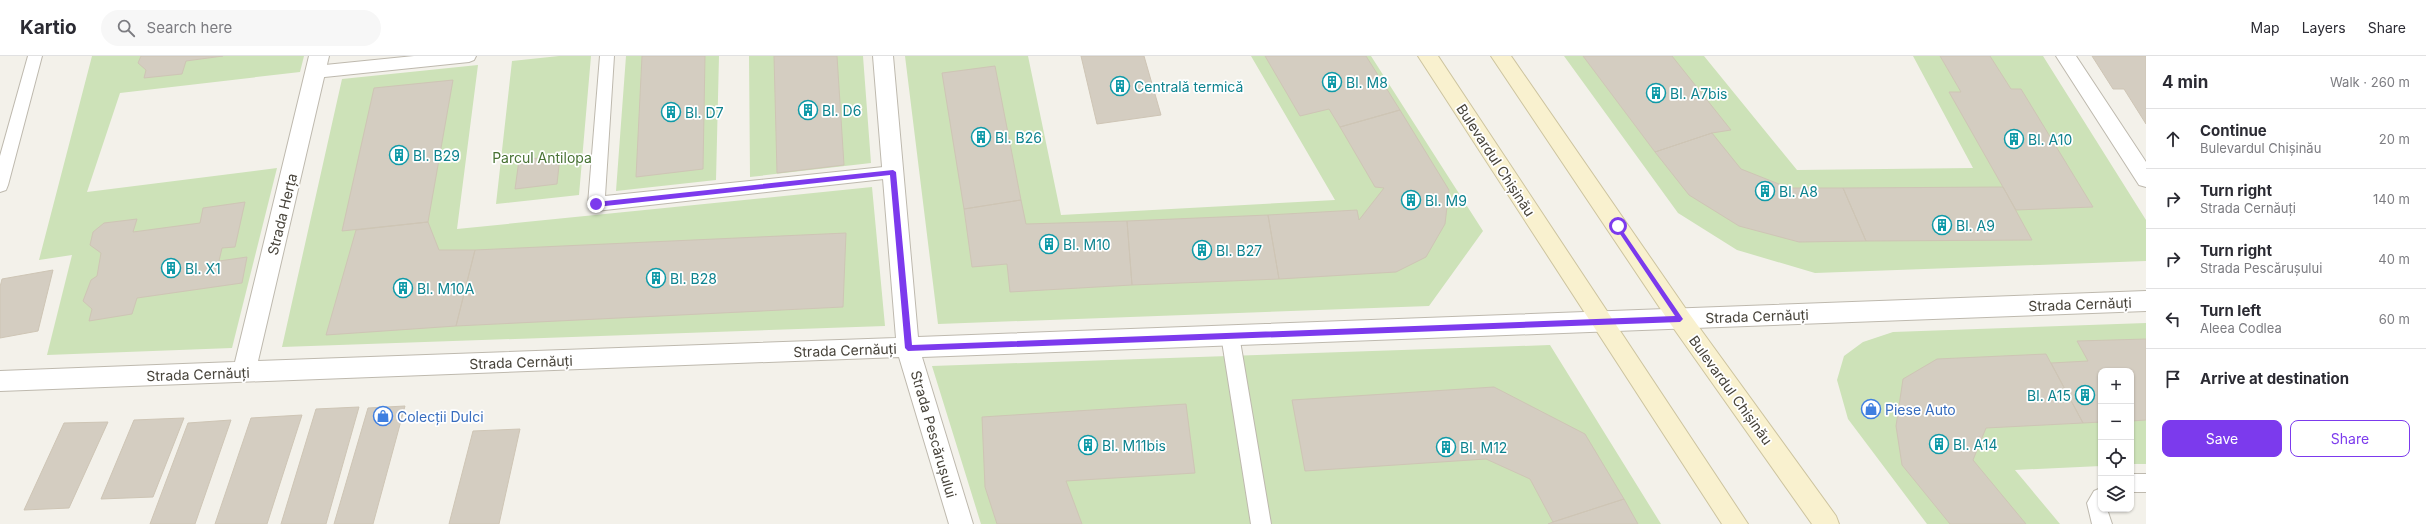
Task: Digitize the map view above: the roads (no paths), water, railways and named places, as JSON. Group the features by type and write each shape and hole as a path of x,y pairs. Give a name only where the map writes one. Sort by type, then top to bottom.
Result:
{"main road":[{"name":"Bulevardul Chișinău","path":"1428,56 1736,524"},
{"name":"Bulevardul Chișinău","path":"1501,56 1680,319 1827,524"}],"street":[{"name":"Strada Pescărușului","path":"883,56 908,348 961,524"},
{"path":"2066,56 2146,179"},
{"name":"Strada Herța","path":"244,372 317,64"},
{"name":"Strada Cernăuți","path":"0,381 2146,301"}],"lane":[{"path":"0,185 35,56"},
{"path":"317,64 469,56"},
{"path":"607,56 596,204 893,172"},
{"path":"1230,335 1260,524"},
{"path":"2134,483 2146,483"},
{"path":"2098,501 2096,503 2098,510"},
{"path":"2099,512 2102,524"}],"place":[{"name":"Bl. M8","path":"1332,82"},
{"name":"Centrală termică","path":"1120,86"},
{"name":"Bl. A7bis","path":"1656,93"},
{"name":"Bl. D6","path":"808,110"},
{"name":"Bl. D7","path":"671,112"},
{"name":"Bl. B26","path":"981,137"},
{"name":"Bl. A10","path":"2014,139"},
{"name":"Bl. B29","path":"399,155"},
{"name":"Bl. A8","path":"1765,191"},
{"name":"Bl. M9","path":"1411,200"},
{"name":"Bl. A9","path":"1942,225"},
{"name":"Bl. M10","path":"1049,244"},
{"name":"Bl. B27","path":"1202,250"},
{"name":"Bl. X1","path":"171,268"},
{"name":"Bl. B28","path":"656,278"},
{"name":"Bl. M10A","path":"403,288"},
{"name":"Bl. A15","path":"2085,395"},
{"name":"Piese Auto","path":"1871,409"},
{"name":"Colecții Dulci","path":"383,416"},
{"name":"Bl. A14","path":"1939,444"},
{"name":"Bl. M11bis","path":"1088,445"},
{"name":"Bl. M12","path":"1446,447"}],"park label":[{"name":"Parcul Antilopa","path":"542,157"}]}
